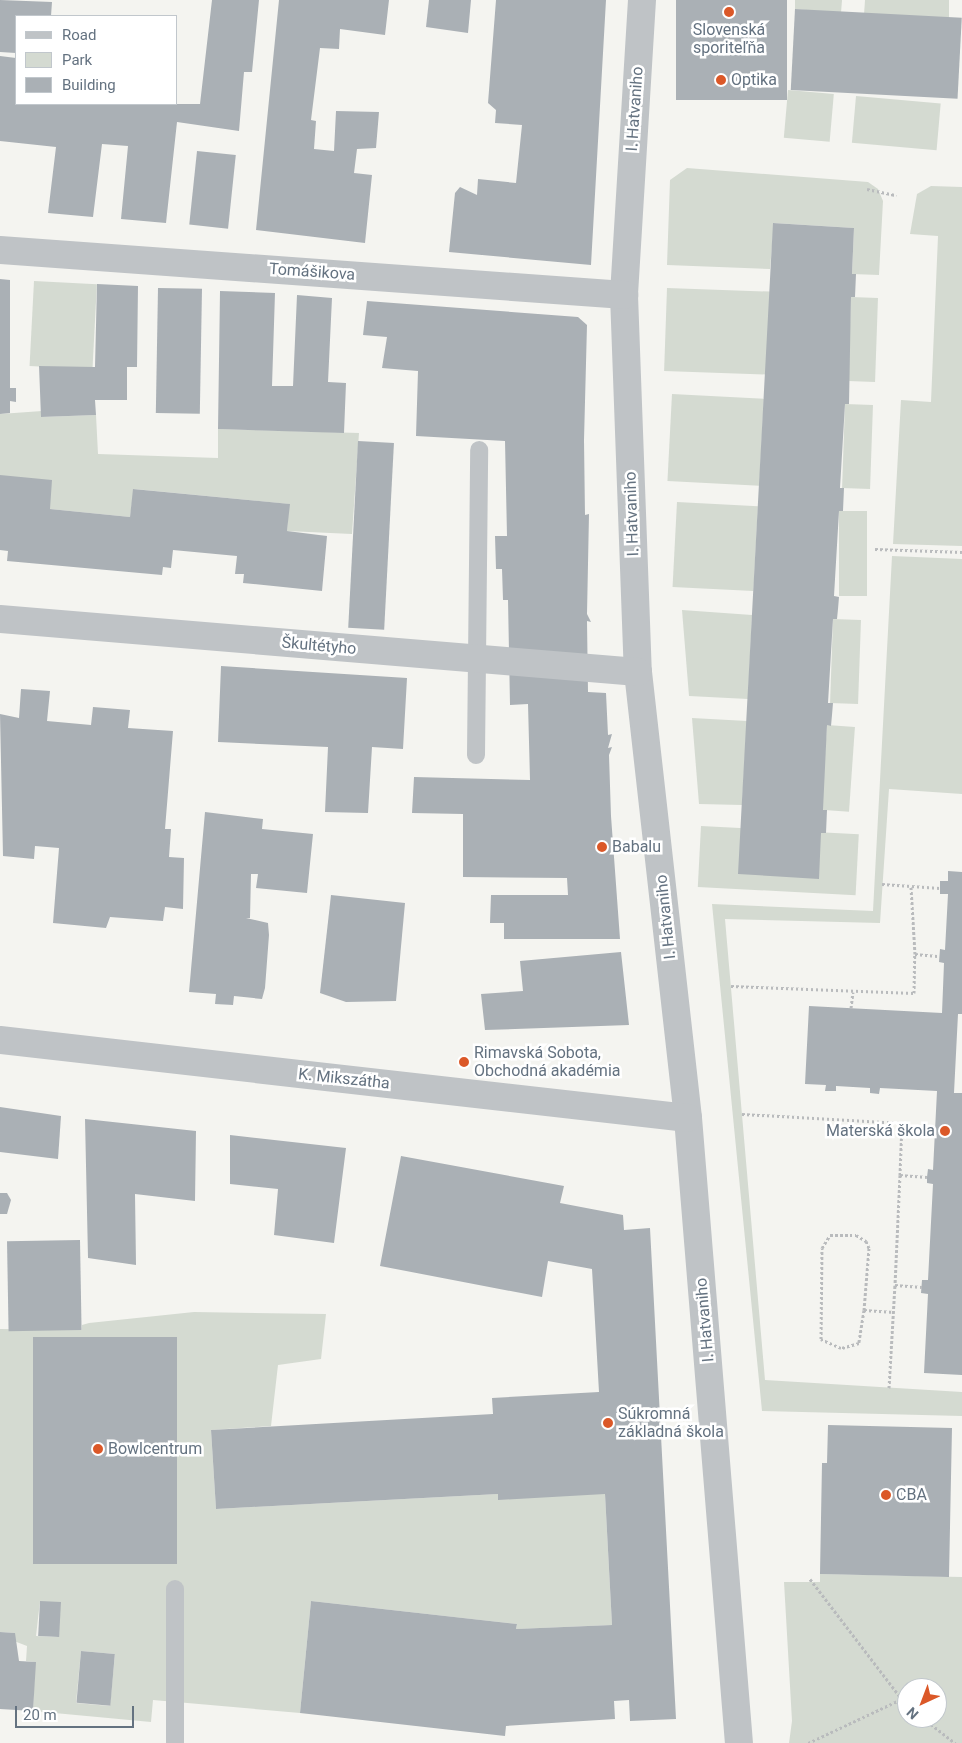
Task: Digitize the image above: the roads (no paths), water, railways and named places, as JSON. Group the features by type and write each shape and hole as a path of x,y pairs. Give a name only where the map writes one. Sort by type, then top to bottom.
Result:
{"street":[{"name":"I. Hatvaniho","path":"642,0 624,295 638,672 688,1118 739,1743"},
{"name":"Tomášikova","path":"0,250 624,295"},
{"name":"Škultétyho","path":"0,619 638,672"},
{"name":"K. Mikszátha","path":"0,1040 688,1118"}],"lane":[{"path":"476,755 479,450"},
{"path":"175,1589 175,1743"}],"place":[{"name":"Slovenská sporiteľňa","path":"729,12"},
{"name":"Optika","path":"721,80"},
{"name":"Babalu","path":"602,847"},
{"name":"Rimavská Sobota, Obchodná akadémia","path":"464,1062"},
{"name":"Materská škola","path":"945,1131"},
{"name":"Súkromná základná škola","path":"608,1423"},
{"name":"Bowlcentrum","path":"98,1449"},
{"name":"CBA","path":"886,1495"}]}
